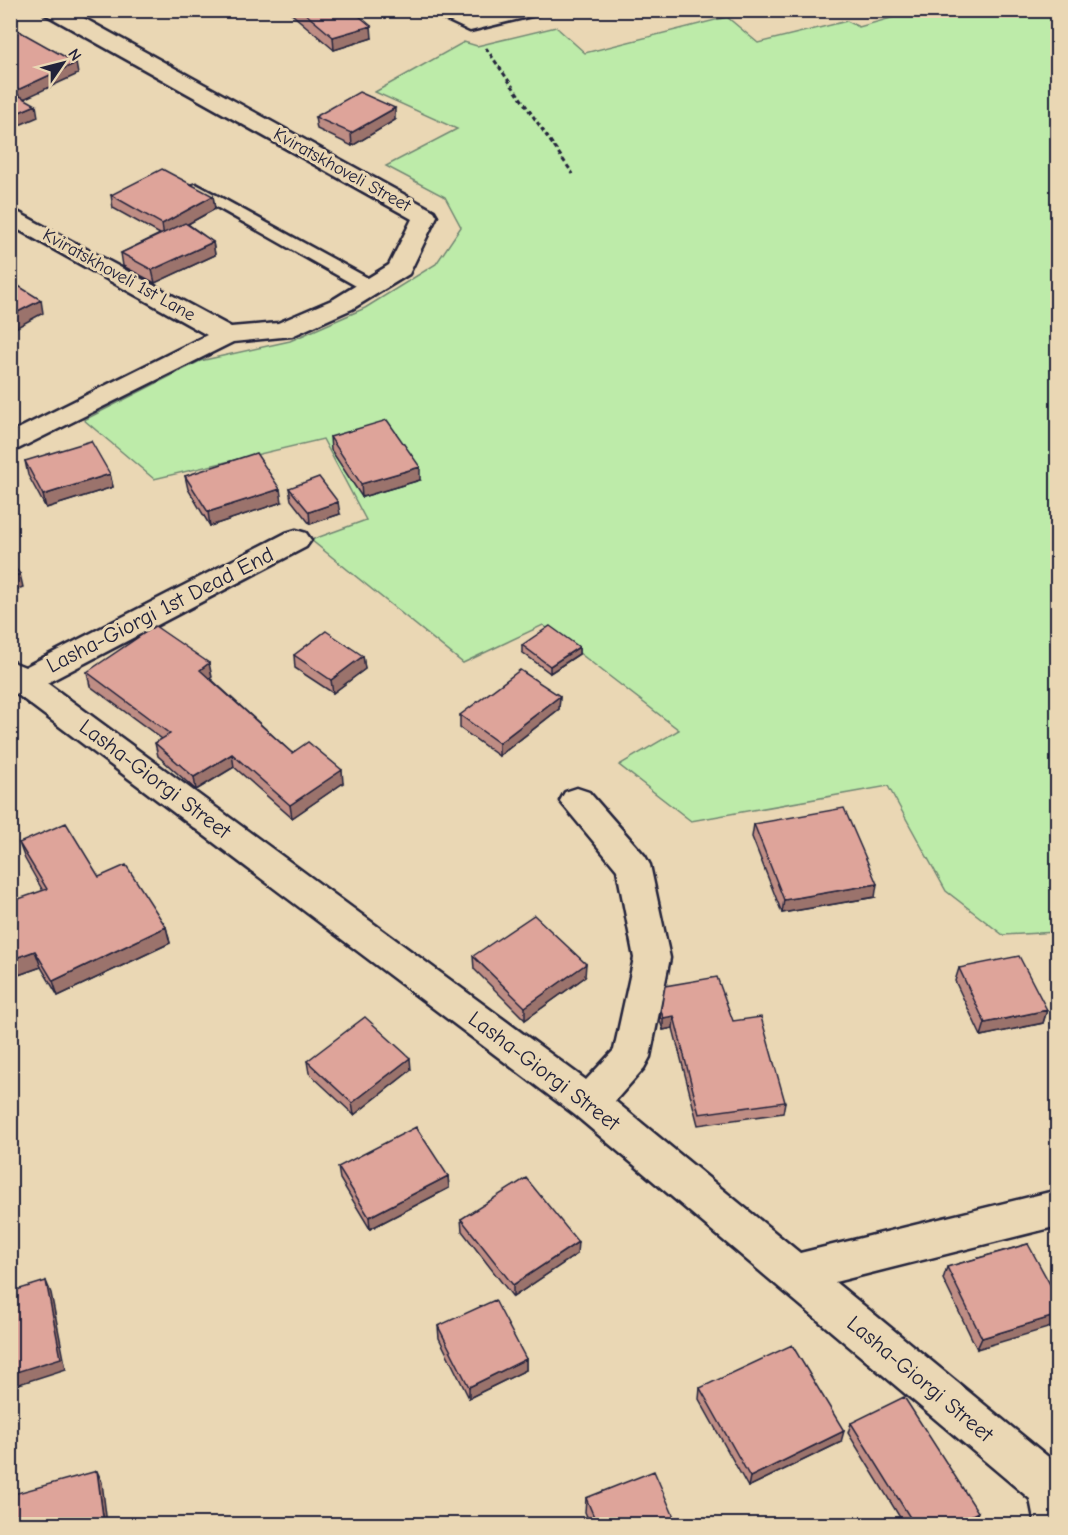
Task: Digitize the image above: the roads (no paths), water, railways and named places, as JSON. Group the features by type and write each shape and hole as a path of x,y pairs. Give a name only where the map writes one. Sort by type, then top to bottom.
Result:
{"street":[{"name":"Kviratskhoveli Street","path":"10,444 227,335 282,330 343,304 400,269 425,216 52,10"},
{"path":"441,10 470,25 533,10"},
{"name":"Kviratskhoveli 1st Lane","path":"10,214 227,335"},
{"name":"Lasha-Giorgi 1st Dead End","path":"17,676 296,540"},
{"name":"Lasha-Giorgi Street","path":"17,676 589,1103 796,1273 1055,1503"},
{"path":"578,801 633,866 652,958 631,1057 589,1103"},
{"path":"796,1273 1058,1208"}],"lane":[{"path":"196,189 371,287"}]}
